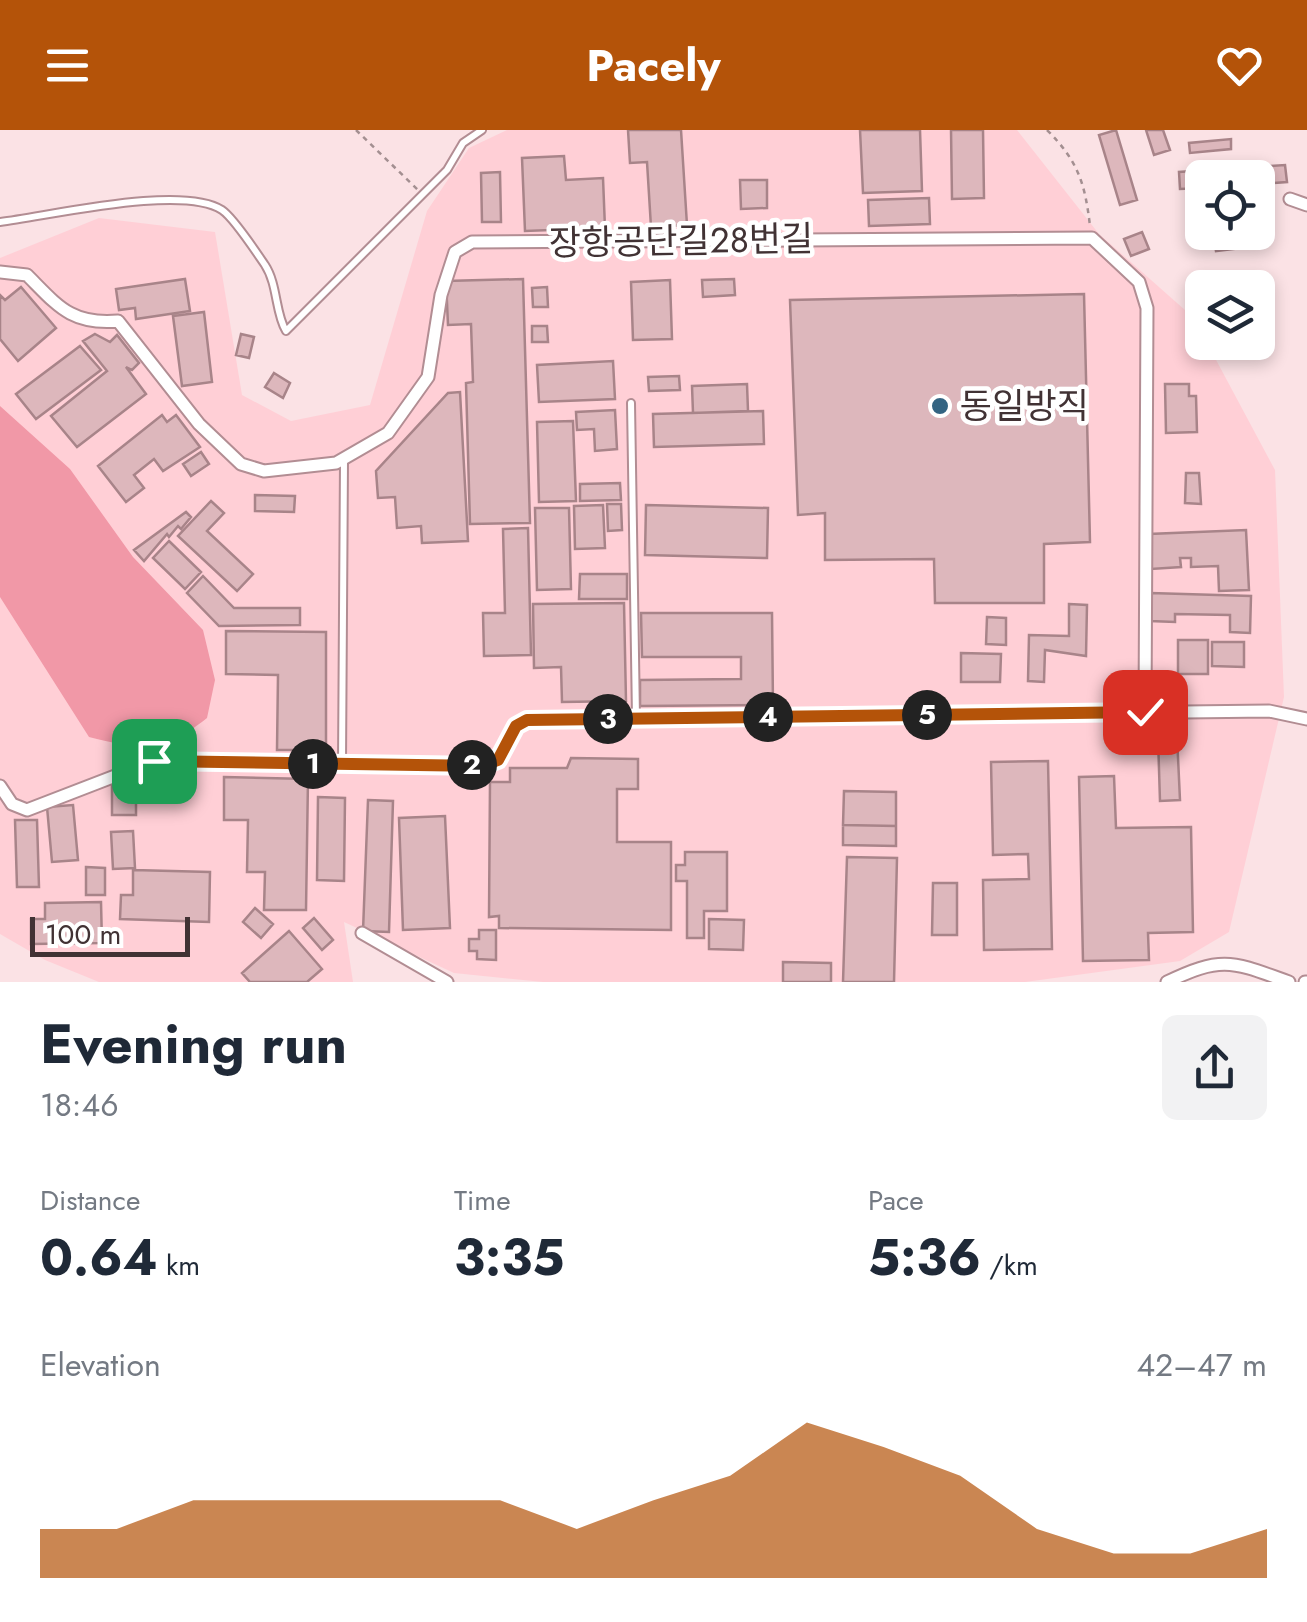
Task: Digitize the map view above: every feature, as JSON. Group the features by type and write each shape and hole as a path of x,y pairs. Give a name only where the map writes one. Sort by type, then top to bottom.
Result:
{"street":[{"path":"1290,198 1307,206"},
{"name":"장항공단길28번길","path":"0,272 27,274 65,312 84,320 118,321 199,424 241,464 264,471 336,463 388,433 428,377 447,274 456,252 472,242 1092,238"},
{"path":"1092,238 1139,282 1147,308 1145,712"},
{"path":"0,786 12,804 27,810 154,761 482,766 498,760 516,726 527,720 1269,710 1307,719"},
{"path":"362,934 447,982"},
{"path":"1167,982 1204,964 1224,962 1289,982"}],"lane":[{"path":"0,222 137,200 194,200 211,205 233,221 268,270 286,331 447,170 463,143 482,130"},
{"path":"632,404 636,719"},
{"path":"342,765 344,458"}],"path":[{"path":"356,130 423,194"},
{"path":"1047,130 1072,155 1087,201 1092,238"}],"shaded area":[{"path":"507,130 1017,130 1099,234 1185,310 1185,360 1216,360 1275,470 1284,697 1229,932 1180,961 1025,982 543,982 454,973 344,922 353,982 99,982 45,960 0,934 0,258 99,218 215,232 242,395 291,421 370,405 427,211 469,148"},
{"path":"0,406 70,469 133,557 203,630 215,680 207,718 177,738 138,746 89,737 0,597"}],"building":[{"path":"628,130 681,130 687,225 651,227 647,162 630,163"},
{"path":"860,130 920,130 922,191 863,193"},
{"path":"951,130 983,130 984,198 952,199"},
{"path":"1116,130 1137,200 1120,205 1099,135"},
{"path":"1146,130 1163,130 1170,150 1154,155"},
{"path":"1231,139 1231,149 1190,153 1189,143"},
{"path":"564,156 566,180 603,178 605,228 525,231 522,158"},
{"path":"1285,165 1287,182 1275,183 1275,166"},
{"path":"500,172 501,222 482,222 481,173"},
{"path":"1179,172 1185,172 1185,189 1180,189"},
{"path":"740,180 767,180 767,208 741,209"},
{"path":"929,198 930,224 869,226 868,200"},
{"path":"1142,232 1149,249 1131,256 1124,239"},
{"path":"185,279 190,311 136,319 135,308 119,310 116,289"},
{"path":"523,279 530,523 470,524 466,383 473,382 471,324 448,325 446,281"},
{"path":"734,279 735,295 703,297 702,280"},
{"path":"670,280 672,339 633,340 631,282"},
{"path":"21,287 56,328 18,361 0,339 0,295 5,300"},
{"path":"547,287 548,307 533,307 532,288"},
{"name":"동일방직","path":"1084,294 1090,542 1044,544 1044,603 935,603 934,559 825,560 825,513 798,515 790,300"},
{"path":"204,312 212,382 182,386 173,316"},
{"path":"532,326 547,326 548,342 532,342"},
{"path":"95,334 110,342 117,335 139,363 132,370 126,367 146,394 77,447 51,416 107,371 83,341"},
{"path":"241,334 254,337 249,358 236,355"},
{"path":"80,346 101,370 36,419 16,394"},
{"path":"613,361 615,399 539,402 537,365"},
{"path":"274,373 290,383 283,398 265,387"},
{"path":"679,376 680,390 649,391 648,377"},
{"path":"747,384 748,411 693,413 692,386"},
{"path":"1165,384 1189,384 1189,396 1196,396 1197,432 1166,433"},
{"path":"460,392 468,541 422,543 421,526 397,528 395,497 378,498 376,471 448,393"},
{"path":"615,410 617,449 595,451 594,429 577,430 576,412"},
{"path":"763,411 764,444 654,447 653,414"},
{"path":"162,415 167,422 176,415 200,447 163,471 154,459 134,475 144,488 126,502 98,466"},
{"path":"573,421 576,501 539,502 537,422"},
{"path":"201,452 209,464 191,476 183,464"},
{"path":"1186,473 1199,473 1201,504 1185,503"},
{"path":"620,483 621,500 580,501 580,484"},
{"path":"255,495 295,496 294,512 255,511"},
{"path":"211,501 224,513 207,531 253,574 237,591 178,536"},
{"path":"607,504 621,504 622,530 608,531"},
{"path":"603,505 605,548 575,549 574,506"},
{"path":"646,505 768,508 767,558 645,555"},
{"path":"535,508 569,508 571,589 537,590"},
{"path":"186,512 191,517 181,529 178,526 169,537 167,534 144,561 134,550"},
{"path":"528,528 531,655 484,656 483,613 505,613 503,529"},
{"path":"1246,530 1249,590 1219,591 1218,566 1191,567 1191,558 1180,558 1181,567 1151,569 1149,534"},
{"path":"169,541 201,572 185,589 153,558"},
{"path":"580,574 627,574 627,599 579,599"},
{"path":"203,576 234,608 300,608 300,625 219,626 187,593"},
{"path":"1150,593 1251,596 1250,633 1230,632 1230,615 1175,614 1175,622 1150,621"},
{"path":"624,603 626,701 562,702 561,667 534,668 533,604"},
{"path":"1069,604 1087,605 1086,656 1045,650 1044,682 1028,681 1029,635 1069,636"},
{"path":"641,613 772,613 773,705 640,706 640,680 741,679 741,657 642,657"},
{"path":"987,617 1006,618 1006,645 986,644"},
{"path":"226,631 326,632 326,750 277,750 278,675 226,674"},
{"path":"1178,640 1208,640 1208,674 1178,674"},
{"path":"1212,642 1244,642 1244,667 1212,666"},
{"path":"961,653 1001,654 1000,682 961,682"},
{"path":"1177,736 1180,800 1160,801 1158,737"},
{"path":"571,758 638,759 638,789 617,789 617,842 671,842 671,930 499,928 499,916 489,917 490,782 510,782 510,768 567,768"},
{"path":"1048,761 1052,949 984,950 983,880 1029,879 1028,854 993,855 991,762"},
{"path":"1114,776 1116,828 1191,827 1193,932 1148,933 1149,960 1083,961 1079,777"},
{"path":"224,777 308,779 306,910 264,910 265,872 247,872 248,820 224,820"},
{"path":"112,783 136,783 136,815 112,815"},
{"path":"844,791 896,792 896,826 843,825"},
{"path":"318,797 345,798 344,881 317,880"},
{"path":"368,800 393,801 389,932 363,931"},
{"path":"73,805 78,860 52,862 47,807"},
{"path":"445,816 450,928 403,930 399,818"},
{"path":"15,820 37,820 39,887 17,887"},
{"path":"843,825 896,826 896,846 843,845"},
{"path":"133,831 135,868 113,869 111,832"},
{"path":"685,852 727,852 727,911 704,911 704,938 687,938 687,881 676,881 676,865 685,865"},
{"path":"847,857 897,858 894,982 843,982"},
{"path":"86,867 105,868 105,895 86,895"},
{"path":"133,870 210,872 209,922 120,919 121,895 133,895"},
{"path":"933,883 957,883 957,935 932,935"},
{"path":"101,902 102,943 31,944 31,919 45,919 45,903"},
{"path":"255,908 273,924 261,938 243,922"},
{"path":"314,918 333,940 322,950 303,928"},
{"path":"709,919 744,920 743,950 709,949"},
{"path":"479,930 496,930 496,960 477,959 477,951 469,951 469,939 479,939"},
{"path":"289,931 322,969 307,982 250,982 242,973"},
{"path":"783,962 831,963 831,982 783,982"}],"place":[{"name":"동일방직","path":"940,406"}],"route":[{"path":"154,761 482,766 498,760 516,726 527,720 1145,712"}]}
